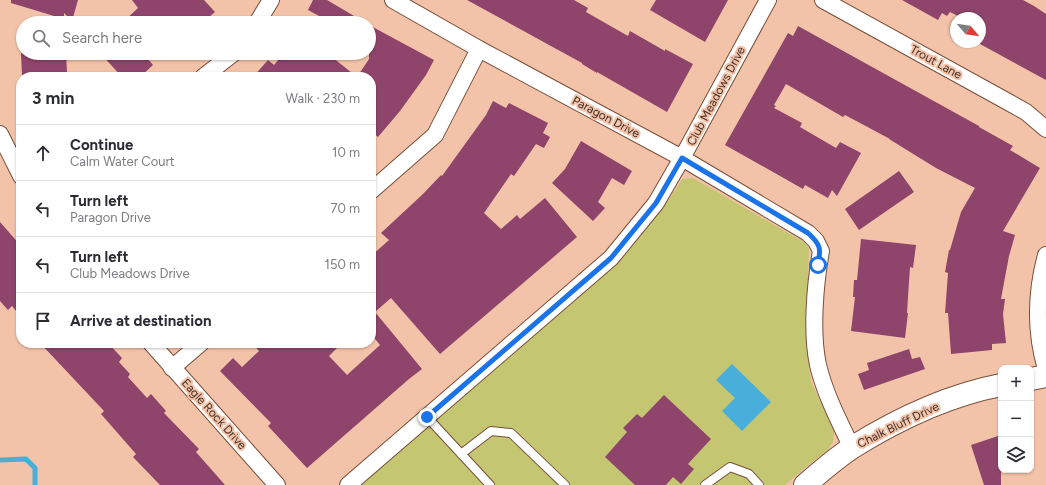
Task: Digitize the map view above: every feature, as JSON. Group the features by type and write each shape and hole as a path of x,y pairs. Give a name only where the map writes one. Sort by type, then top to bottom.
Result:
{"street":[{"path":"262,16 272,0"},
{"name":"Paragon Drive","path":"392,0 479,49 682,158 808,233 816,240 821,251 814,323 818,364 824,386 852,448"},
{"name":"Club Meadows Drive","path":"348,485 611,258 656,203 768,0"},
{"name":"Trout Lane","path":"823,0 1026,112 1046,129"},
{"path":"376,187 435,134 479,49"},
{"path":"209,72 225,60"},
{"path":"0,134 16,166"},
{"path":"1046,255 1038,304 1040,342 1046,369"},
{"name":"Eagle Rock Drive","path":"155,348 277,485"},
{"path":"172,368 195,348"},
{"path":"1034,378 1046,376"},
{"name":"Chalk Bluff Drive","path":"805,485 852,448 890,426 930,407 979,389 998,386"}],"lane":[{"path":"427,417 490,485"},
{"path":"461,454 491,431 511,433 565,485"},
{"path":"705,485 730,467 749,474 759,485"}],"shaded area":[{"path":"693,178 804,242 809,248 806,341 811,381 834,432 833,442 828,450 785,485 357,485 609,271 648,227 666,204 682,179"}],"water":[{"path":"732,364 771,402 742,431 722,411 735,398 716,380"}],"building":[{"path":"11,0 78,0 73,16 67,16 64,13 64,16 54,16 11,3"},
{"path":"132,0 204,0 215,12 210,16 129,16 138,8"},
{"path":"313,0 327,0 354,16 319,16 308,10"},
{"path":"467,0 574,0 588,8 586,12 628,36 630,31 665,51 665,49 693,64 667,112 582,63"},
{"path":"656,0 728,0 705,42 650,10"},
{"path":"902,0 1023,0 1034,6 1046,14 1046,80 986,47 986,12 950,12 947,16 942,13 938,20"},
{"path":"798,26 979,126 1013,146 1010,150 1040,168 1003,231 1015,235 1009,256 1001,299 1005,299 1003,314 1006,343 992,344 992,350 951,354 948,313 945,313 948,273 945,272 949,250 961,212 975,188 936,168 890,139 845,115 843,117 786,84 774,105 776,106 774,108 802,123 800,127 836,148 840,142 861,153 837,196 832,190 828,198 805,185 803,189 725,145 788,33 793,36"},
{"path":"376,29 434,60 426,75 400,111 378,137 376,135 376,72 360,72 368,60 376,60"},
{"path":"21,60 66,60 67,72 22,72"},
{"path":"106,60 149,60 153,65 145,72 117,72"},
{"path":"268,60 274,65 278,60 336,60 351,72 257,72"},
{"path":"493,101 506,108 509,103 548,123 543,133 550,137 544,148 536,144 514,176 511,174 484,213 501,229 517,215 520,219 545,198 577,237 440,354 391,298 376,311 376,252 389,240 381,233 441,175 442,176 486,115"},
{"path":"581,141 632,171 624,185 612,178 598,202 605,208 593,221 552,183 565,169"},
{"path":"899,171 914,192 859,230 845,209"},
{"path":"0,222 16,240 16,311 12,306 8,310 0,301"},
{"path":"861,239 916,245 913,268 910,267 908,313 905,338 851,331 855,297 853,297 854,280 857,280"},
{"path":"376,313 422,369 307,468 268,426 271,423 220,371 233,358 242,367 259,351 256,348 337,348 329,356 347,375 380,345 376,340"},
{"path":"45,348 113,348 122,358 119,362 130,374 128,377 147,398 151,394 166,411 164,413 199,449 196,452 225,485 160,485 133,457 136,454 101,414 104,411"},
{"path":"909,349 912,359 920,357 925,369 864,390 858,374 869,370 867,363"},
{"path":"664,395 711,439 688,464 694,469 681,484 673,477 666,485 635,485 605,457 627,432 623,428 637,414 642,418"},
{"path":"998,436 998,473 1001,473 1001,485 984,485 971,445"}],"waterway":[{"path":"0,460 26,459 35,468 35,485"}],"route":[{"path":"427,417 611,258 656,203 682,158 808,233 816,240 821,251 818,265"}]}
